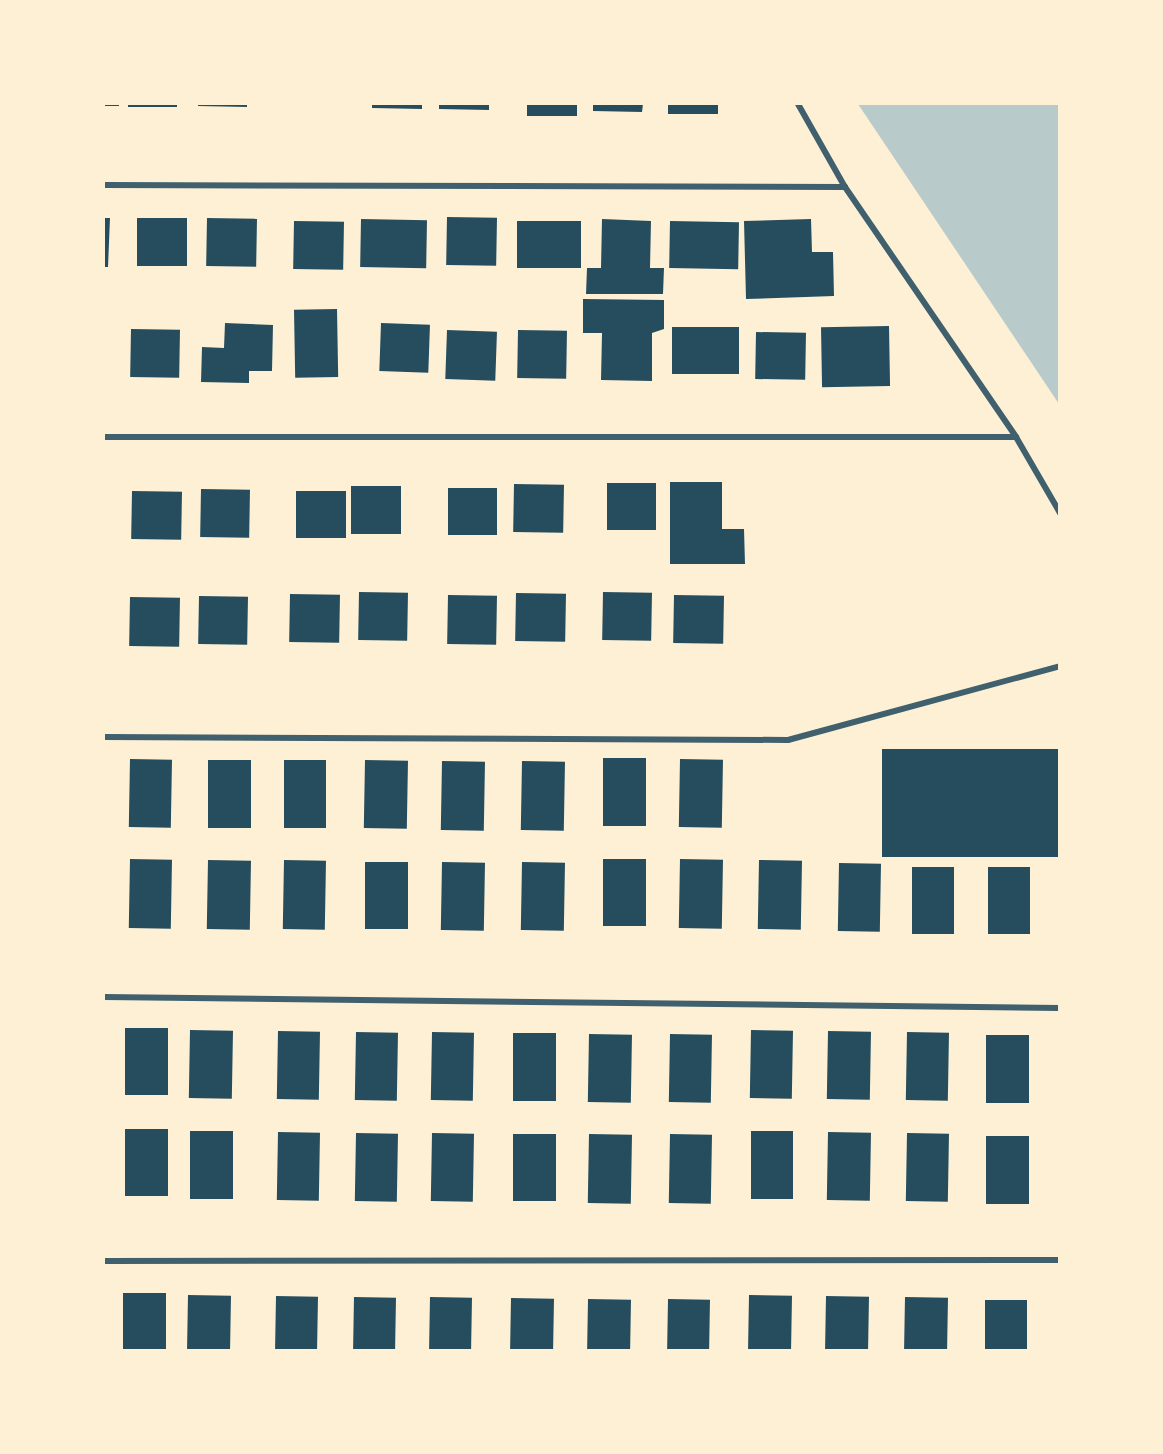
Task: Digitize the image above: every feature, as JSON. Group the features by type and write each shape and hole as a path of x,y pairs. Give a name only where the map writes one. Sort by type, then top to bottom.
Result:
{"street":[{"path":"798,104 845,188 1016,437 1059,513"},
{"path":"104,185 845,188"},
{"path":"104,437 1016,437"},
{"path":"104,737 788,740 1059,666"},
{"path":"104,997 1059,1008"},
{"path":"104,1261 1059,1260"}],"shaded area":[{"path":"858,104 1059,104 1059,404"}],"building":[{"path":"104,104 119,104 119,106 104,106"},
{"path":"128,104 177,104 177,107 128,107"},
{"path":"198,104 247,104 247,107 198,106"},
{"path":"372,104 422,104 422,109 372,108"},
{"path":"439,104 489,104 489,110 439,109"},
{"path":"527,104 577,104 577,116 527,116"},
{"path":"593,104 643,104 642,112 593,111"},
{"path":"668,104 718,104 718,114 668,114"},
{"path":"447,217 497,218 496,266 446,265"},
{"path":"104,218 110,218 108,267 104,267"},
{"path":"137,218 187,218 187,266 137,266"},
{"path":"207,218 257,219 256,267 206,266"},
{"path":"361,219 427,220 426,268 360,267"},
{"path":"602,219 651,221 650,268 664,268 663,294 586,294 587,268 601,268"},
{"path":"811,219 812,252 833,252 834,296 746,299 744,221"},
{"path":"294,221 344,222 343,270 293,269"},
{"path":"517,221 581,221 581,268 517,268"},
{"path":"670,221 739,222 738,269 669,268"},
{"path":"583,299 664,300 664,329 652,333 652,381 601,380 602,333 583,333"},
{"path":"337,309 338,377 295,378 294,310"},
{"path":"225,323 273,325 272,371 249,371 249,383 201,382 202,347 224,348"},
{"path":"381,323 430,325 428,373 379,371"},
{"path":"889,326 890,386 822,387 821,327"},
{"path":"672,327 739,327 739,374 672,374"},
{"path":"131,329 180,330 179,378 130,377"},
{"path":"447,330 497,332 495,381 445,379"},
{"path":"518,330 567,331 566,379 517,378"},
{"path":"756,332 806,333 805,380 755,379"},
{"path":"670,482 722,482 722,529 744,529 745,564 670,564"},
{"path":"607,483 656,483 656,530 607,530"},
{"path":"514,484 564,485 563,533 513,532"},
{"path":"351,486 401,486 401,534 351,534"},
{"path":"448,488 497,488 497,535 448,535"},
{"path":"201,489 250,490 249,538 200,537"},
{"path":"132,491 182,492 181,540 131,539"},
{"path":"296,491 346,491 346,538 296,538"},
{"path":"359,592 408,593 407,641 358,640"},
{"path":"603,592 652,593 651,641 602,640"},
{"path":"516,593 566,594 565,642 515,641"},
{"path":"290,594 340,595 339,643 289,642"},
{"path":"448,595 497,596 496,645 447,644"},
{"path":"674,595 724,596 723,644 673,643"},
{"path":"199,596 248,597 247,645 198,644"},
{"path":"130,597 180,598 179,647 129,646"},
{"path":"882,749 1060,749 1060,857 882,857"},
{"path":"603,758 646,758 646,826 603,826"},
{"path":"130,759 172,760 171,828 129,827"},
{"path":"680,759 723,760 722,828 679,827"},
{"path":"208,760 251,760 251,828 208,828"},
{"path":"284,760 326,760 326,828 284,828"},
{"path":"365,760 408,761 407,829 364,828"},
{"path":"442,761 485,762 484,831 441,830"},
{"path":"522,761 565,762 564,831 521,830"},
{"path":"130,859 172,860 171,929 129,928"},
{"path":"603,859 646,859 646,926 603,926"},
{"path":"680,859 723,860 722,929 679,928"},
{"path":"208,860 251,861 250,930 207,929"},
{"path":"284,860 326,861 325,930 283,929"},
{"path":"759,860 802,861 801,930 758,929"},
{"path":"365,862 408,862 408,929 365,929"},
{"path":"442,862 485,863 484,931 441,930"},
{"path":"522,862 565,863 564,931 521,930"},
{"path":"839,863 881,864 880,932 838,931"},
{"path":"912,867 954,867 954,934 912,934"},
{"path":"988,867 1030,867 1030,934 988,934"},
{"path":"125,1028 168,1028 168,1095 125,1095"},
{"path":"190,1030 233,1031 232,1099 189,1098"},
{"path":"751,1030 793,1031 792,1099 750,1098"},
{"path":"278,1031 320,1032 319,1100 277,1099"},
{"path":"828,1031 871,1032 870,1100 827,1099"},
{"path":"356,1032 398,1033 397,1101 355,1100"},
{"path":"432,1032 474,1033 473,1101 431,1100"},
{"path":"907,1032 949,1033 948,1101 906,1100"},
{"path":"513,1033 556,1033 556,1101 513,1101"},
{"path":"589,1034 632,1035 631,1103 588,1102"},
{"path":"670,1034 712,1035 711,1103 669,1102"},
{"path":"986,1035 1029,1035 1029,1103 986,1103"},
{"path":"125,1129 168,1129 168,1196 125,1196"},
{"path":"190,1131 233,1131 233,1199 190,1199"},
{"path":"751,1131 793,1131 793,1199 751,1199"},
{"path":"278,1132 320,1133 319,1201 277,1200"},
{"path":"828,1132 871,1133 870,1201 827,1200"},
{"path":"356,1133 398,1134 397,1202 355,1201"},
{"path":"432,1133 474,1134 473,1202 431,1201"},
{"path":"907,1133 949,1134 948,1202 906,1201"},
{"path":"513,1134 556,1134 556,1201 513,1201"},
{"path":"589,1134 632,1135 631,1204 588,1203"},
{"path":"670,1134 712,1135 711,1204 669,1203"},
{"path":"986,1136 1029,1136 1029,1204 986,1204"},
{"path":"123,1293 166,1293 166,1350 123,1350"},
{"path":"188,1295 231,1296 230,1350 187,1350"},
{"path":"749,1295 792,1296 791,1350 748,1350"},
{"path":"276,1296 318,1297 317,1350 275,1350"},
{"path":"826,1296 869,1297 868,1350 825,1350"},
{"path":"354,1297 396,1298 395,1350 353,1350"},
{"path":"430,1297 472,1298 471,1350 429,1350"},
{"path":"905,1297 948,1298 947,1350 904,1350"},
{"path":"511,1298 554,1299 553,1350 510,1350"},
{"path":"588,1299 631,1300 630,1350 587,1350"},
{"path":"668,1299 710,1300 709,1350 667,1350"},
{"path":"985,1300 1027,1300 1027,1350 985,1350"}]}
